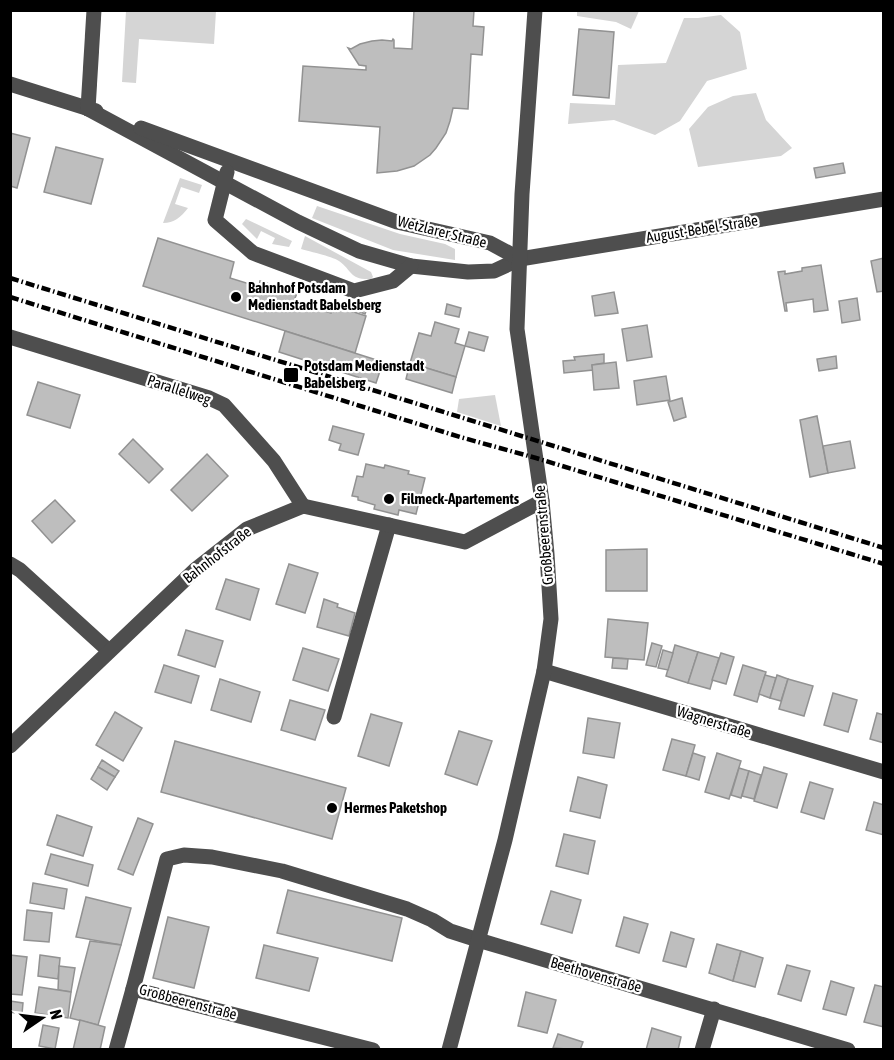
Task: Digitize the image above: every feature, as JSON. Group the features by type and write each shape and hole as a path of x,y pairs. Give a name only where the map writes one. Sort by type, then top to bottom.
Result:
{"street":[{"path":"88,109 94,10"},
{"name":"Großbeerenstraße","path":"449,1050 506,840 544,671 550,619 548,554 542,501 517,329 522,194 535,10"},
{"name":"Wetzlarer Straße","path":"10,84 88,109 397,222 490,243 520,259"},
{"name":"Wetzlarer Straße","path":"88,109 298,222 359,251 411,266 463,271 494,271 520,259"},
{"path":"231,160 216,220 253,254 354,291 393,281 411,266"},
{"name":"August-Bebel-Straße","path":"520,259 884,199"},
{"name":"Parallelweg","path":"10,337 208,398 224,405 274,461 303,506"},
{"path":"303,506 465,542 542,501"},
{"name":"Bahnhofstraße","path":"10,746 195,570 247,529 303,506"},
{"path":"334,717 389,525"},
{"path":"10,564 20,570 109,651"},
{"name":"Wagnerstraße","path":"544,671 884,772"},
{"name":"Beethovenstraße","path":"167,859 184,855 212,857 282,871 407,909 450,931 478,940 848,1050"},
{"name":"Großbeerenstraße","path":"167,859 133,989 373,1050"},
{"path":"116,1050 133,989"},
{"path":"702,1050 714,1010"}],"shaded area":[{"path":"577,10 639,11 631,29 616,22 577,16"},
{"path":"126,11 216,11 214,44 139,39 136,83 122,82"},
{"path":"721,15 740,32 747,69 707,81 680,121 655,135 614,120 568,124 570,103 615,105 618,65 666,63 684,18"},
{"path":"756,93 766,120 792,148 781,156 698,167 689,129 708,107 733,96"},
{"path":"180,178 202,185 199,193 181,187 175,204 188,208 177,219 163,223"},
{"path":"317,206 400,234 445,244 455,249 455,260 393,250 312,218"},
{"path":"246,219 292,241 289,247 272,244 275,238 261,231 257,239 242,224"},
{"path":"305,236 371,272 373,277 371,279 359,278 335,259 301,249"},
{"path":"495,395 501,426 457,412 459,399"}],"building":[{"path":"414,10 474,10 473,26 484,27 482,55 471,54 468,109 453,108 446,133 430,155 414,166 377,173 380,127 299,121 303,66 366,70 366,66 359,65 348,48 372,41 392,41 393,39 394,48 412,49"},
{"path":"579,29 614,32 609,98 573,95"},
{"path":"10,133 30,138 17,188 10,186"},
{"path":"56,147 103,159 91,204 44,192"},
{"path":"843,163 845,173 816,178 814,168"},
{"name":"Bahnhof Potsdam Medienstadt Babelsberg","path":"158,238 234,262 230,278 259,287 260,281 297,293 294,301 331,313 333,305 366,316 355,353 143,286"},
{"path":"884,258 884,291 877,292 871,261"},
{"path":"821,265 828,310 814,312 813,299 786,303 787,311 785,311 778,272 785,271 785,274"},
{"path":"614,292 618,313 595,316 592,296"},
{"path":"857,298 860,320 842,323 839,301"},
{"path":"347,299 368,306 365,314 345,306"},
{"path":"447,304 461,308 459,317 445,314"},
{"path":"435,322 459,329 455,343 465,346 456,377 410,363 419,333 431,336"},
{"path":"647,325 652,357 627,361 622,329"},
{"path":"285,331 383,362 376,383 279,352"},
{"path":"469,332 488,337 484,351 465,346"},
{"path":"604,354 604,363 592,365 593,370 564,373 563,361 575,360 574,357"},
{"path":"836,356 837,368 819,371 817,359"},
{"path":"616,362 619,388 594,390 592,365"},
{"path":"410,363 456,377 452,393 406,379"},
{"path":"666,376 670,400 637,405 634,381"},
{"path":"38,382 80,395 70,428 27,415"},
{"path":"682,398 686,417 674,421 668,402"},
{"path":"817,416 828,473 810,477 800,420"},
{"path":"333,426 364,434 358,455 339,450 341,444 329,440"},
{"path":"133,439 163,469 149,483 119,454"},
{"path":"850,441 855,468 828,473 823,446"},
{"path":"207,454 228,476 192,511 171,490"},
{"path":"366,464 384,468 385,465 425,478 416,514 399,510 398,515 374,509 375,505 352,496 357,476 363,477"},
{"path":"55,500 75,521 52,543 32,521"},
{"path":"647,549 647,591 606,591 606,550"},
{"path":"289,564 318,573 305,613 276,604"},
{"path":"226,579 259,589 250,620 216,609"},
{"path":"324,599 338,604 337,607 355,613 349,636 317,627"},
{"path":"608,619 648,623 644,660 605,657"},
{"path":"186,630 223,641 215,667 178,655"},
{"path":"652,643 662,646 656,667 646,665"},
{"path":"675,645 698,652 688,683 666,676"},
{"path":"303,648 339,659 328,691 293,680"},
{"path":"663,650 673,653 668,670 658,668"},
{"path":"698,652 719,658 710,689 688,683"},
{"path":"721,653 734,657 726,684 712,680"},
{"path":"613,658 628,659 627,669 612,668"},
{"path":"164,665 199,676 191,703 155,692"},
{"path":"743,665 766,672 757,702 734,695"},
{"path":"765,675 776,678 770,698 759,694"},
{"path":"777,675 788,679 781,701 770,698"},
{"path":"220,679 260,692 251,722 211,710"},
{"path":"788,679 813,686 804,716 779,709"},
{"path":"833,693 857,700 848,732 824,725"},
{"path":"290,700 325,710 315,740 281,730"},
{"path":"115,712 142,728 123,761 96,745"},
{"path":"877,713 884,715 884,743 870,739"},
{"path":"371,714 402,723 389,766 358,756"},
{"path":"588,718 620,723 614,758 583,753"},
{"path":"459,731 492,741 477,785 445,774"},
{"path":"672,739 695,745 686,776 663,770"},
{"path":"175,741 346,788 332,839 161,792"},
{"path":"693,753 705,757 699,780 686,776"},
{"path":"717,753 741,761 729,799 705,792"},
{"path":"102,760 119,771 115,777 98,767"},
{"path":"98,767 115,777 107,790 91,779"},
{"path":"764,767 787,774 777,808 754,801"},
{"path":"739,768 749,771 741,798 731,795"},
{"path":"749,771 761,775 754,799 742,796"},
{"path":"578,777 607,785 600,818 570,811"},
{"path":"810,782 833,789 824,819 801,812"},
{"path":"874,802 884,805 884,835 866,830"},
{"path":"57,815 92,827 83,856 47,845"},
{"path":"138,818 153,824 133,875 118,869"},
{"path":"564,834 595,841 588,874 556,866"},
{"path":"51,854 93,865 88,886 45,874"},
{"path":"33,883 67,889 64,909 30,903"},
{"path":"288,890 402,918 392,961 277,933"},
{"path":"551,891 581,900 572,933 541,924"},
{"path":"86,897 131,908 121,945 76,937"},
{"path":"27,910 52,913 49,942 24,940"},
{"path":"168,917 209,927 194,988 153,978"},
{"path":"624,917 648,924 639,953 616,946"},
{"path":"671,932 694,939 686,967 663,961"},
{"path":"90,941 121,945 98,1025 70,1018"},
{"path":"717,944 741,951 733,981 709,973"},
{"path":"264,945 318,958 309,991 256,978"},
{"path":"741,951 763,958 755,987 733,981"},
{"path":"10,955 27,957 22,995 10,994"},
{"path":"40,955 60,958 58,979 38,976"},
{"path":"787,965 810,971 801,1001 778,994"},
{"path":"59,966 75,968 71,992 58,990"},
{"path":"831,981 854,988 846,1015 823,1009"},
{"path":"875,985 884,987 884,1027 864,1022"},
{"path":"39,987 71,992 68,1018 35,1013"},
{"path":"526,992 556,1000 547,1033 518,1026"},
{"path":"10,1001 23,1003 22,1014 10,1012"},
{"path":"80,1020 105,1027 100,1050 73,1050"},
{"path":"43,1025 59,1028 55,1049 39,1046"},
{"path":"652,1028 681,1037 678,1050 646,1050"},
{"path":"558,1034 583,1042 580,1050 553,1048"}],"railway":[{"path":"10,278 884,548"},
{"path":"10,297 460,437 884,564"}],"place":[{"name":"Bahnhof Potsdam Medienstadt Babelsberg","path":"236,297"},
{"name":"Potsdam Medienstadt Babelsberg","path":"291,375"},
{"name":"Filmeck-Apartements","path":"389,499"},
{"name":"Hermes Paketshop","path":"332,808"}]}
